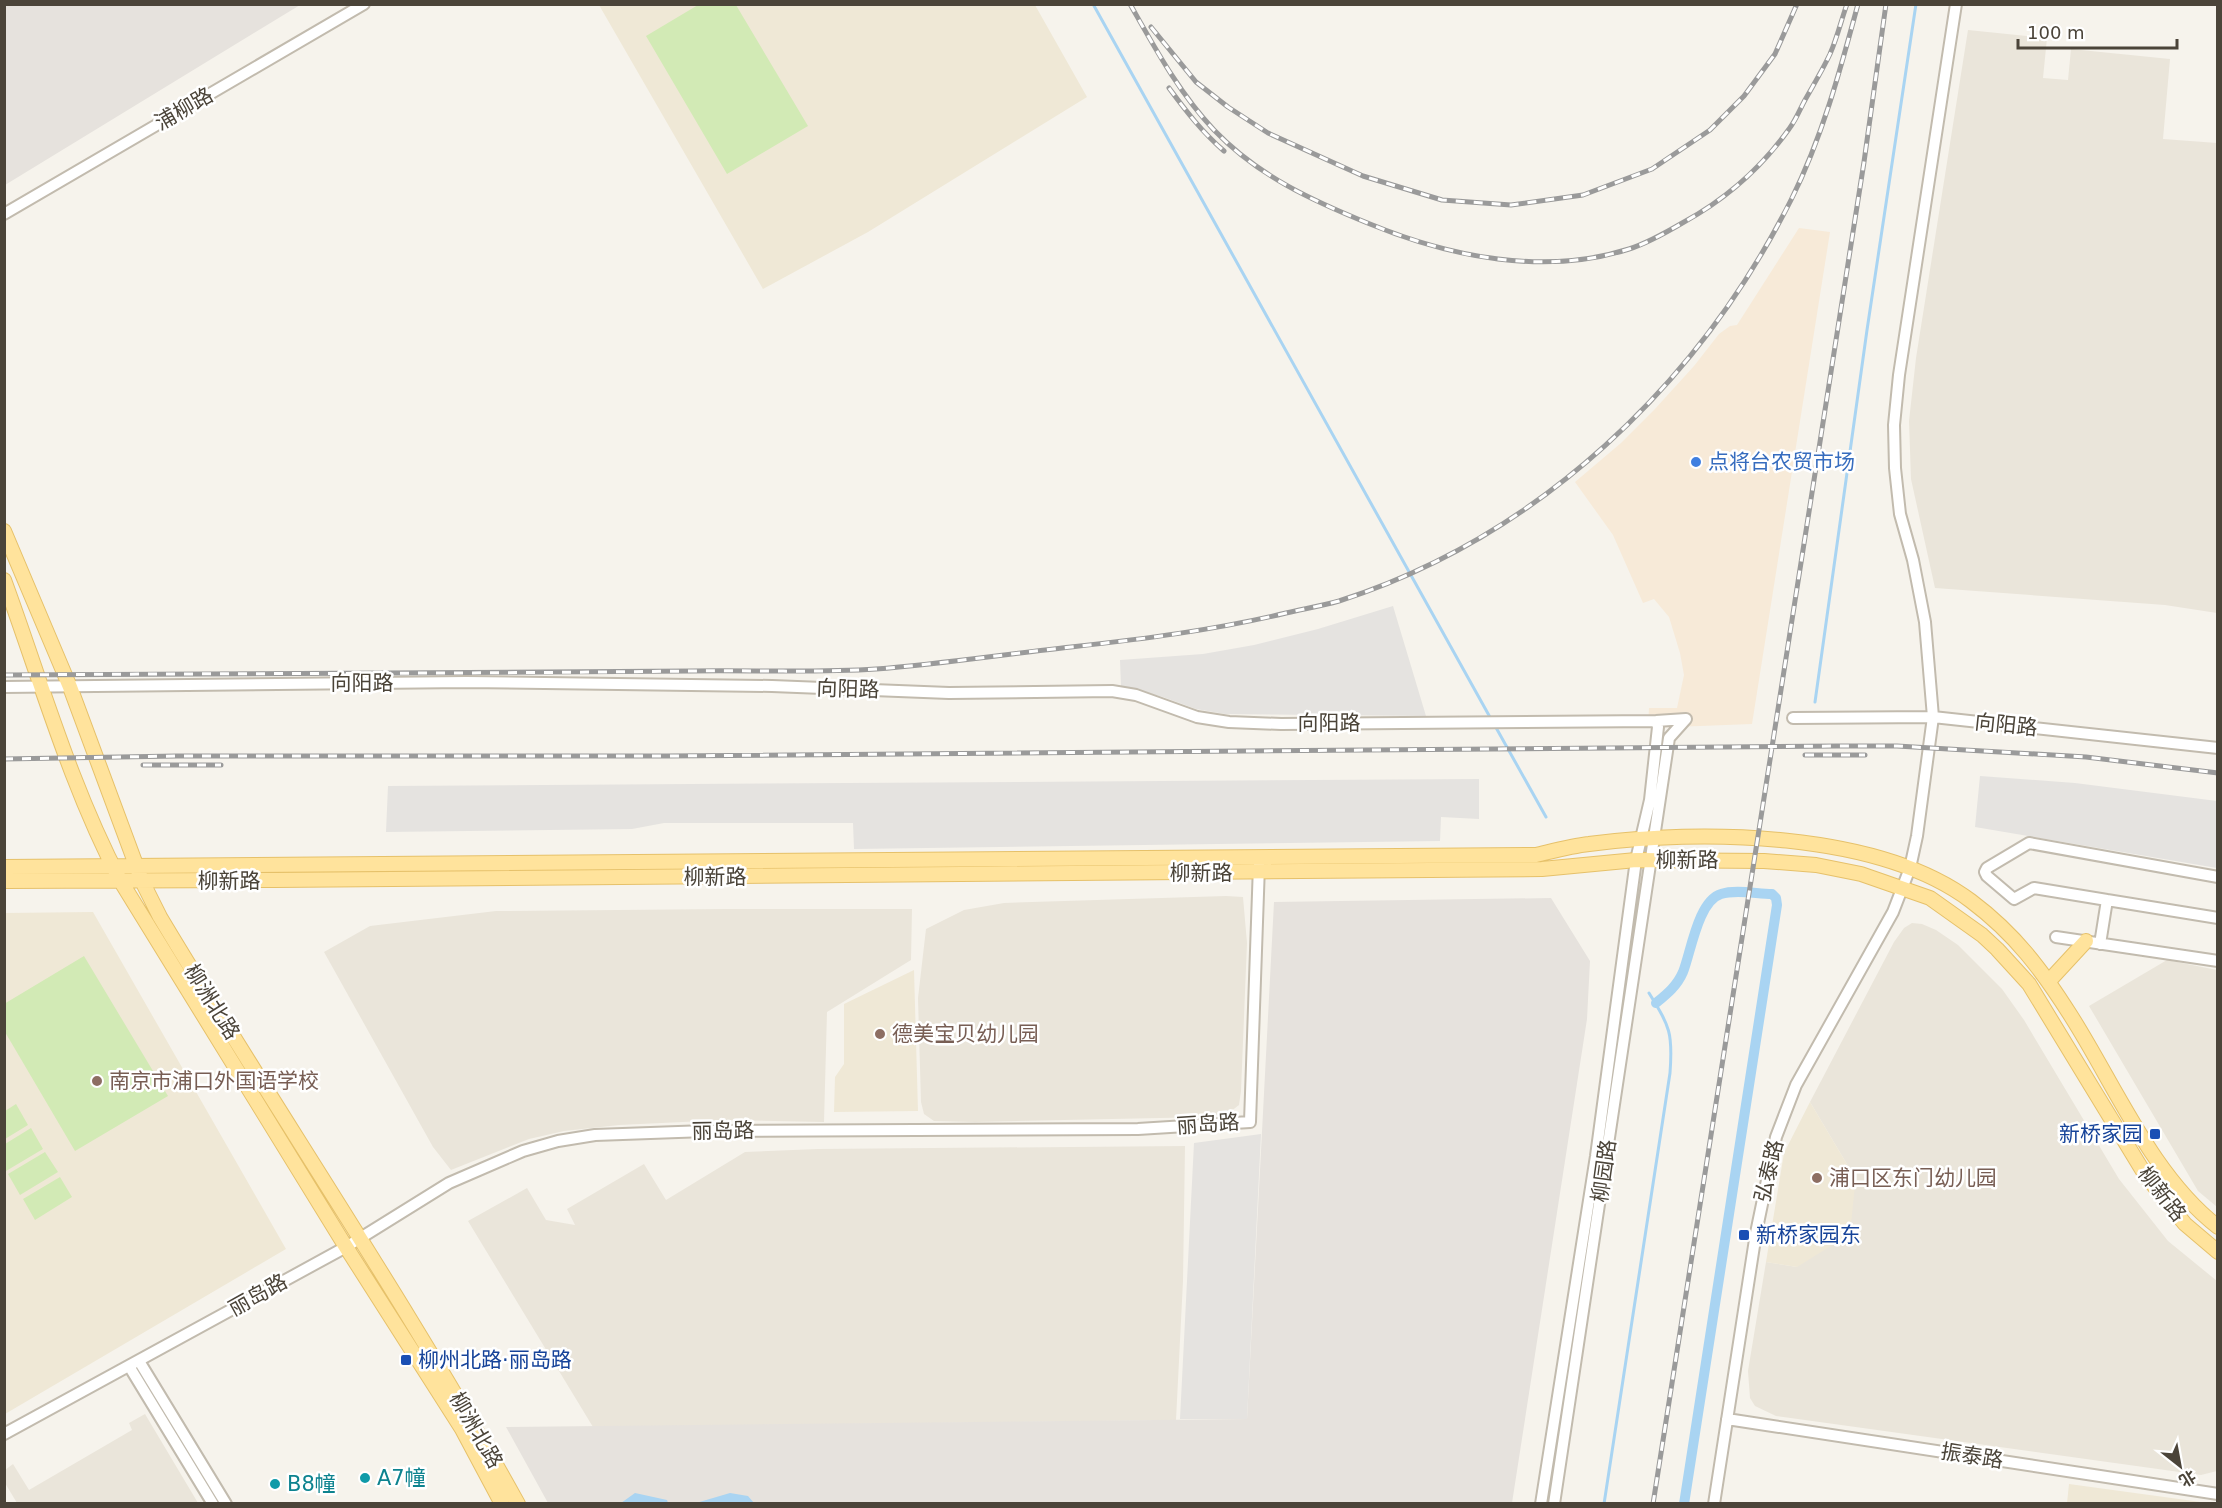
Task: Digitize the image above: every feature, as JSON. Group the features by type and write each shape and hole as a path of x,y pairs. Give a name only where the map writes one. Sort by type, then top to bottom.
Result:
{"main road":[{"name":"柳洲北路","path":"4,531 70,687 142,881 184,957 472,1421 518,1503"},
{"name":"柳洲北路","path":"4,580 75,781 112,866 346,1247 462,1429 502,1503"},
{"name":"柳新路","path":"4,867 1536,855 1587,844 1647,838 1711,837 1800,842 1856,852 1910,868 1952,889 1992,918 2020,945 2049,981 2169,1177 2188,1200 2217,1227"},
{"name":"柳新路","path":"4,881 1542,869 1643,860 1764,861 1816,865 1862,874 1930,898 1966,922 2014,966 2029,984 2146,1176 2185,1224 2217,1252"},
{"path":"2049,981 2086,941"}],"street":[{"name":"浦柳路","path":"4,214 364,4"},
{"name":"弘泰路","path":"1714,1503 1756,1233 1776,1137 1796,1085 1893,912 1910,868 1917,836 1933,717 1925,622 1913,560 1900,514 1893,425 1956,4"},
{"name":"向阳路","path":"4,687 489,682 761,686 950,693 1112,691 1136,695 1197,717 1229,722 1476,723 1686,719 1669,738 1647,838"},
{"name":"向阳路","path":"1793,718 1933,717 2217,748"},
{"path":"1643,860 1658,727 1656,721"},
{"path":"2217,877 2029,843 1985,872 2014,899 2034,888 2217,918"},
{"name":"丽岛路","path":"4,1434 346,1247 442,1187 523,1151 558,1141 595,1135 706,1131 1138,1129 1250,1122 1259,857"},
{"name":"柳园路","path":"1541,1503 1643,860"},
{"name":"柳园路","path":"1554,1503 1643,860"},
{"path":"2100,944 2107,900"},
{"path":"2056,937 2217,962"},
{"path":"134,1363 213,1503"},
{"path":"134,1363 226,1503"},
{"name":"振泰路","path":"1727,1419 2217,1494"}],"shaded area":[{"path":"5,4 300,4 300,5 5,185"},
{"path":"599,5 1035,5 1087,97 868,232 763,289"},
{"path":"1968,30 2047,38 2043,78 2068,80 2071,49 2170,59 2163,139 2217,143 2217,613 2165,605 1935,588 1911,479 1909,421 1916,358"},
{"name":"点将台农贸市场","path":"1799,228 1830,232 1752,724 1648,728 1649,708 1677,708 1684,675 1680,653 1669,617 1654,599 1643,603 1613,535 1575,482 1621,443 1654,410 1719,334 1730,326 1737,325"},
{"path":"1393,606 1426,716 1225,714 1196,709 1121,686 1120,660 1203,654 1254,645 1318,629"},
{"path":"1980,776 2075,783 2217,801 2217,868 1975,827"},
{"path":"1479,779 1479,819 1441,817 1440,841 854,849 853,823 664,823 632,829 386,832 388,786"},
{"path":"1243,897 1247,943 1241,1091 1239,1105 1230,1112 1208,1117 975,1122 934,1121 924,1114 921,1102 918,998 926,929 964,910 1004,903"},
{"path":"1551,898 1590,961 1587,1019 1512,1503 548,1503 506,1427 1247,1419 1274,902"},
{"path":"912,909 911,960 827,1012 824,1122 725,1120 619,1125 564,1131 529,1139 451,1170 433,1147 324,952 370,926 496,911"},
{"name":"南京市浦口外国语学校","path":"93,912 286,1249 5,1414 4,913"},
{"name":"新桥家园","path":"1912,923 1922,924 1936,930 1958,945 2002,989 2024,1020 2119,1179 2168,1241 2217,1281 2217,1471 2201,1475 1776,1416 1755,1406 1750,1398 1748,1371 1766,1262 1797,1267 1851,1171 1810,1102 1894,942 1904,928"},
{"path":"2167,960 2217,970 2217,1207 2198,1191 2089,1006"},
{"name":"德美宝贝幼儿园","path":"914,970 918,1111 834,1112 835,1077 844,1064 844,1004"},
{"name":"浦口区东门幼儿园","path":"1810,1102 1851,1171 1855,1185 1850,1234 1797,1267 1766,1262 1784,1153"},
{"path":"1261,1134 1247,1419 1180,1419 1194,1143"},
{"path":"1185,1146 1183,1281 1176,1420 593,1427 468,1221 527,1188 546,1220 575,1225 567,1209 644,1164 666,1200 745,1152 818,1149"},
{"path":"145,1414 198,1503 17,1503 5,1483 5,1470 13,1464 29,1490 132,1430 129,1423"},
{"path":"2069,1484 2208,1503 2067,1503"}],"green space":[{"path":"698,5 736,5 808,126 727,174 646,36"},
{"path":"84,956 168,1096 75,1151 5,1032 4,1004"},
{"path":"16,1104 28,1125 5,1139 5,1111"},
{"path":"31,1128 43,1149 6,1171 5,1144"},
{"path":"45,1152 58,1172 20,1195 8,1174"},
{"path":"60,1177 72,1197 35,1220 23,1199"}],"water":[{"path":"635,1493 667,1500 668,1503 621,1503"},
{"path":"730,1493 748,1496 754,1503 696,1503"}],"waterway":[{"path":"1093,4 1491,719"},
{"path":"1815,702 1867,330 1916,4"},
{"path":"1494,724 1546,817"},
{"path":"1656,1003 1681,977 1696,928 1706,906 1713,899 1721,894 1740,892 1772,894 1776,898 1777,905 1684,1504"},
{"path":"1604,1504 1670,1073 1671,1048 1666,1023 1649,993"}],"railway":[{"path":"1130,4 1168,70 1201,116 1231,146 1268,174 1328,206 1401,236 1465,254 1531,262 1597,257 1636,247 1678,226 1729,192 1755,169 1791,126 1830,54 1847,4"},
{"path":"1151,27 1196,82 1228,107 1268,133 1363,176 1442,200 1511,205 1583,195 1652,169 1710,130 1744,96 1775,54 1797,4"},
{"path":"4,675 876,669 1125,641 1233,624 1339,601 1412,573 1480,537 1545,495 1605,446 1660,391 1709,332 1753,268 1791,200 1821,128 1858,4"},
{"path":"1653,1504 1864,162 1886,4"},
{"path":"1169,88 1201,129 1224,151"},
{"path":"4,759 177,756 666,756 1897,746 2086,757 2218,773"},
{"path":"1805,755 1865,755"},
{"path":"143,765 221,765"}],"place":[{"name":"点将台农贸市场","path":"1696,462"},
{"name":"德美宝贝幼儿园","path":"880,1034"},
{"name":"南京市浦口外国语学校","path":"97,1081"},
{"name":"新桥家园","path":"2155,1134"},
{"name":"浦口区东门幼儿园","path":"1817,1178"},
{"name":"新桥家园东","path":"1744,1235"},
{"name":"柳州北路·丽岛路","path":"406,1360"},
{"name":"A7幢","path":"365,1478"},
{"name":"B8幢","path":"275,1484"}]}
